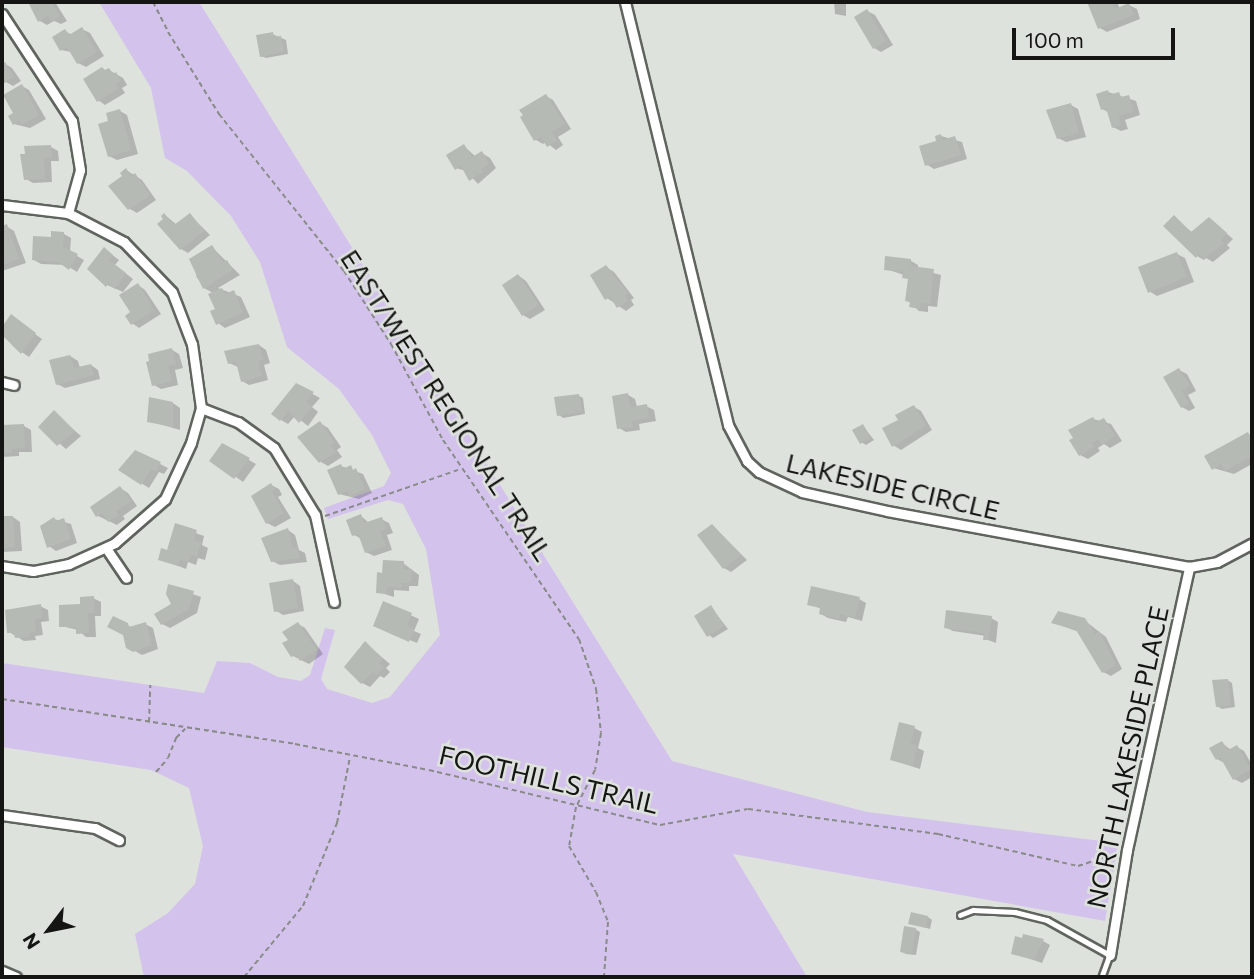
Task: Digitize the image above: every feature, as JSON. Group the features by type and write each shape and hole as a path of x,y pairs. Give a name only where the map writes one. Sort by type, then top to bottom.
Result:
{"street":[{"name":"LAKESIDE CIRCLE","path":"625,2 728,425 747,461 771,480 802,492 887,511 1189,567 1217,562 1252,543"},
{"path":"2,14 72,121 80,170 68,213"},
{"path":"2,205 68,213 124,242 172,292 192,344 201,408 191,443 165,499 106,548 69,564 33,571 2,566"},
{"path":"2,382 14,385"},
{"path":"201,408 238,422 274,448 316,517 334,602"},
{"path":"106,548 126,578"},
{"name":"NORTH LAKESIDE PLACE","path":"1110,955 1126,850 1189,567"},
{"path":"2,816 94,828 119,840"},
{"path":"2,971 16,977"}],"lane":[{"path":"960,915 973,910 1016,912 1047,920 1110,955 1102,977"}],"path":[{"name":"EAST/WEST REGIONAL TRAIL","path":"153,2 167,32 219,114 344,271 462,468 579,639 596,689 601,733 595,770 576,807 569,846 596,892 608,922 604,977"},
{"path":"316,517 397,494 462,468"},
{"path":"149,723 150,685"},
{"name":"FOOTHILLS TRAIL","path":"2,699 295,744 429,770 660,825 748,809 938,834 1078,866 1126,850"},
{"path":"156,772 168,758 176,738 186,729"},
{"path":"244,977 303,906 337,823 350,756"}],"shaded area":[{"path":"99,2 199,2 672,761 867,812 1118,843 1105,921 733,854 807,977 144,977 135,934 168,913 195,884 203,846 189,788 151,770 2,747 2,663 204,693 217,661 250,663 278,677 301,681 310,675 325,628 335,630 321,679 327,689 372,703 390,697 440,635 426,549 403,504 388,500 328,519 324,508 384,486 391,473 372,435 339,389 287,347 260,262 231,216 187,171 165,158 151,88"}],"building":[{"path":"28,2 51,2 60,16 52,22 48,16 38,22"},
{"path":"1087,2 1112,2 1115,9 1129,3 1134,15 1098,29"},
{"path":"867,9 886,41 873,49 854,17"},
{"path":"82,27 97,52 77,64 67,47 60,51 52,37 65,29 69,35"},
{"path":"273,32 274,37 281,36 284,52 260,57 256,35"},
{"path":"5,62 14,77 4,83 2,64"},
{"path":"102,67 105,70 109,68 113,74 116,72 121,81 116,84 119,88 97,102 83,79"},
{"path":"22,84 39,115 21,125 19,121 13,125 8,116 13,113 3,95"},
{"path":"1108,90 1109,95 1119,92 1121,97 1129,95 1134,111 1119,116 1121,125 1112,128 1106,108 1101,110 1096,94"},
{"path":"546,94 565,124 552,132 557,141 547,147 541,137 534,141 520,117 523,115 519,110"},
{"path":"1071,103 1079,133 1057,139 1046,110"},
{"path":"120,109 131,150 108,157 98,124 108,121 106,113"},
{"path":"941,134 942,140 955,136 961,155 925,166 919,146 936,141 935,136"},
{"path":"464,144 472,157 482,151 489,164 481,169 483,172 469,181 461,166 455,170 446,155"},
{"path":"51,145 52,157 44,158 45,179 24,180 20,154 25,154 24,146"},
{"path":"126,168 131,176 135,173 150,195 128,210 108,186 122,176 120,173"},
{"path":"164,213 174,225 190,213 204,231 180,250 157,224 163,219 161,216"},
{"path":"1174,215 1191,232 1209,217 1227,233 1221,240 1224,243 1204,259 1199,254 1196,258 1163,226"},
{"path":"7,224 19,259 2,265 2,226"},
{"path":"51,231 64,232 63,247 78,254 69,270 58,262 32,260 33,236 51,237"},
{"path":"212,245 223,262 227,260 233,270 203,289 189,259"},
{"path":"104,247 113,255 109,260 126,273 115,289 108,284 106,287 87,269"},
{"path":"1177,252 1187,277 1148,293 1138,267"},
{"path":"885,256 911,259 911,266 934,269 930,304 921,303 920,309 909,307 910,302 905,301 908,279 902,278 903,272 884,270"},
{"path":"606,265 628,293 625,295 628,301 617,308 610,297 605,300 590,275"},
{"path":"518,274 539,305 522,316 502,285"},
{"path":"138,283 154,310 131,325 125,316 130,312 119,295"},
{"path":"222,288 225,294 234,290 243,313 216,325 210,311 215,309 208,294"},
{"path":"11,314 36,333 21,354 2,335 2,327"},
{"path":"259,344 263,360 258,361 262,376 241,382 236,362 228,364 224,351"},
{"path":"172,348 176,364 168,366 172,381 152,386 146,362 149,361 148,354"},
{"path":"70,355 74,368 91,364 94,375 56,385 49,360"},
{"path":"1179,368 1190,386 1182,391 1189,403 1181,408 1163,377"},
{"path":"296,383 314,392 306,402 312,407 299,423 288,411 280,421 271,414"},
{"path":"628,393 630,407 647,404 649,418 632,421 633,427 617,429 612,396"},
{"path":"579,394 582,412 557,416 554,397"},
{"path":"149,397 173,402 173,427 147,422"},
{"path":"914,405 926,426 892,447 882,428 898,420 895,415"},
{"path":"54,410 75,431 57,446 38,427"},
{"path":"1093,417 1096,422 1104,418 1115,436 1102,445 1098,439 1092,443 1094,447 1079,456 1069,440 1073,438 1068,430"},
{"path":"320,421 335,443 331,445 336,452 319,463 297,437"},
{"path":"24,424 25,448 12,449 12,453 2,453 2,425"},
{"path":"863,424 871,438 860,444 852,430"},
{"path":"1248,432 1252,440 1252,456 1225,471 1221,464 1212,470 1204,456"},
{"path":"222,443 250,458 234,479 209,461"},
{"path":"135,450 161,462 156,472 151,469 141,485 118,470"},
{"path":"341,464 343,469 351,465 353,470 356,468 365,489 350,496 348,491 338,495 327,470"},
{"path":"271,483 275,490 272,492 284,513 266,524 251,496"},
{"path":"120,486 131,501 116,511 119,515 108,522 102,513 96,517 90,507"},
{"path":"361,514 364,523 382,517 386,529 380,531 386,546 365,553 358,534 352,536 346,520"},
{"path":"2,516 13,516 15,547 2,548"},
{"path":"54,517 56,521 64,518 71,539 47,548 40,526"},
{"path":"175,523 197,530 194,540 201,542 197,557 191,555 188,562 180,559 178,566 158,560 161,548 167,550"},
{"path":"712,524 741,555 723,569 697,535"},
{"path":"288,528 293,548 297,547 300,558 271,562 261,538"},
{"path":"383,560 404,561 404,569 412,569 411,583 402,583 401,588 387,587 386,594 376,593 377,572 382,573"},
{"path":"293,579 298,608 274,612 269,583"},
{"path":"168,584 194,591 189,609 161,625 154,614 171,604 166,594"},
{"path":"811,586 860,597 855,618 840,614 839,619 819,614 820,608 807,605"},
{"path":"94,596 94,613 88,613 89,633 76,634 76,627 59,627 59,605 80,604 80,597"},
{"path":"383,601 412,613 407,626 414,629 409,642 373,626"},
{"path":"41,604 42,618 35,619 36,632 29,633 29,637 15,638 14,633 7,633 5,610"},
{"path":"711,605 724,626 707,637 694,616"},
{"path":"946,610 992,616 988,640 983,640 984,633 944,628"},
{"path":"1058,611 1085,618 1095,634 1099,631 1116,665 1102,673 1076,630 1051,623"},
{"path":"113,616 128,623 129,627 146,622 152,645 133,652 126,648 123,635 107,627"},
{"path":"298,622 317,650 300,661 296,655 291,657 282,643 288,640 282,632"},
{"path":"365,641 383,659 379,663 384,667 376,675 373,672 361,684 344,667"},
{"path":"1228,679 1231,705 1216,707 1212,680"},
{"path":"899,722 915,726 911,744 917,745 913,766 890,760"},
{"path":"1222,741 1228,750 1237,745 1251,769 1233,780 1220,757 1216,760 1209,748"},
{"path":"911,912 928,916 926,928 908,924"},
{"path":"904,926 916,928 912,954 900,952"},
{"path":"1023,934 1044,939 1034,960 1011,954 1015,936 1022,938"}]}
